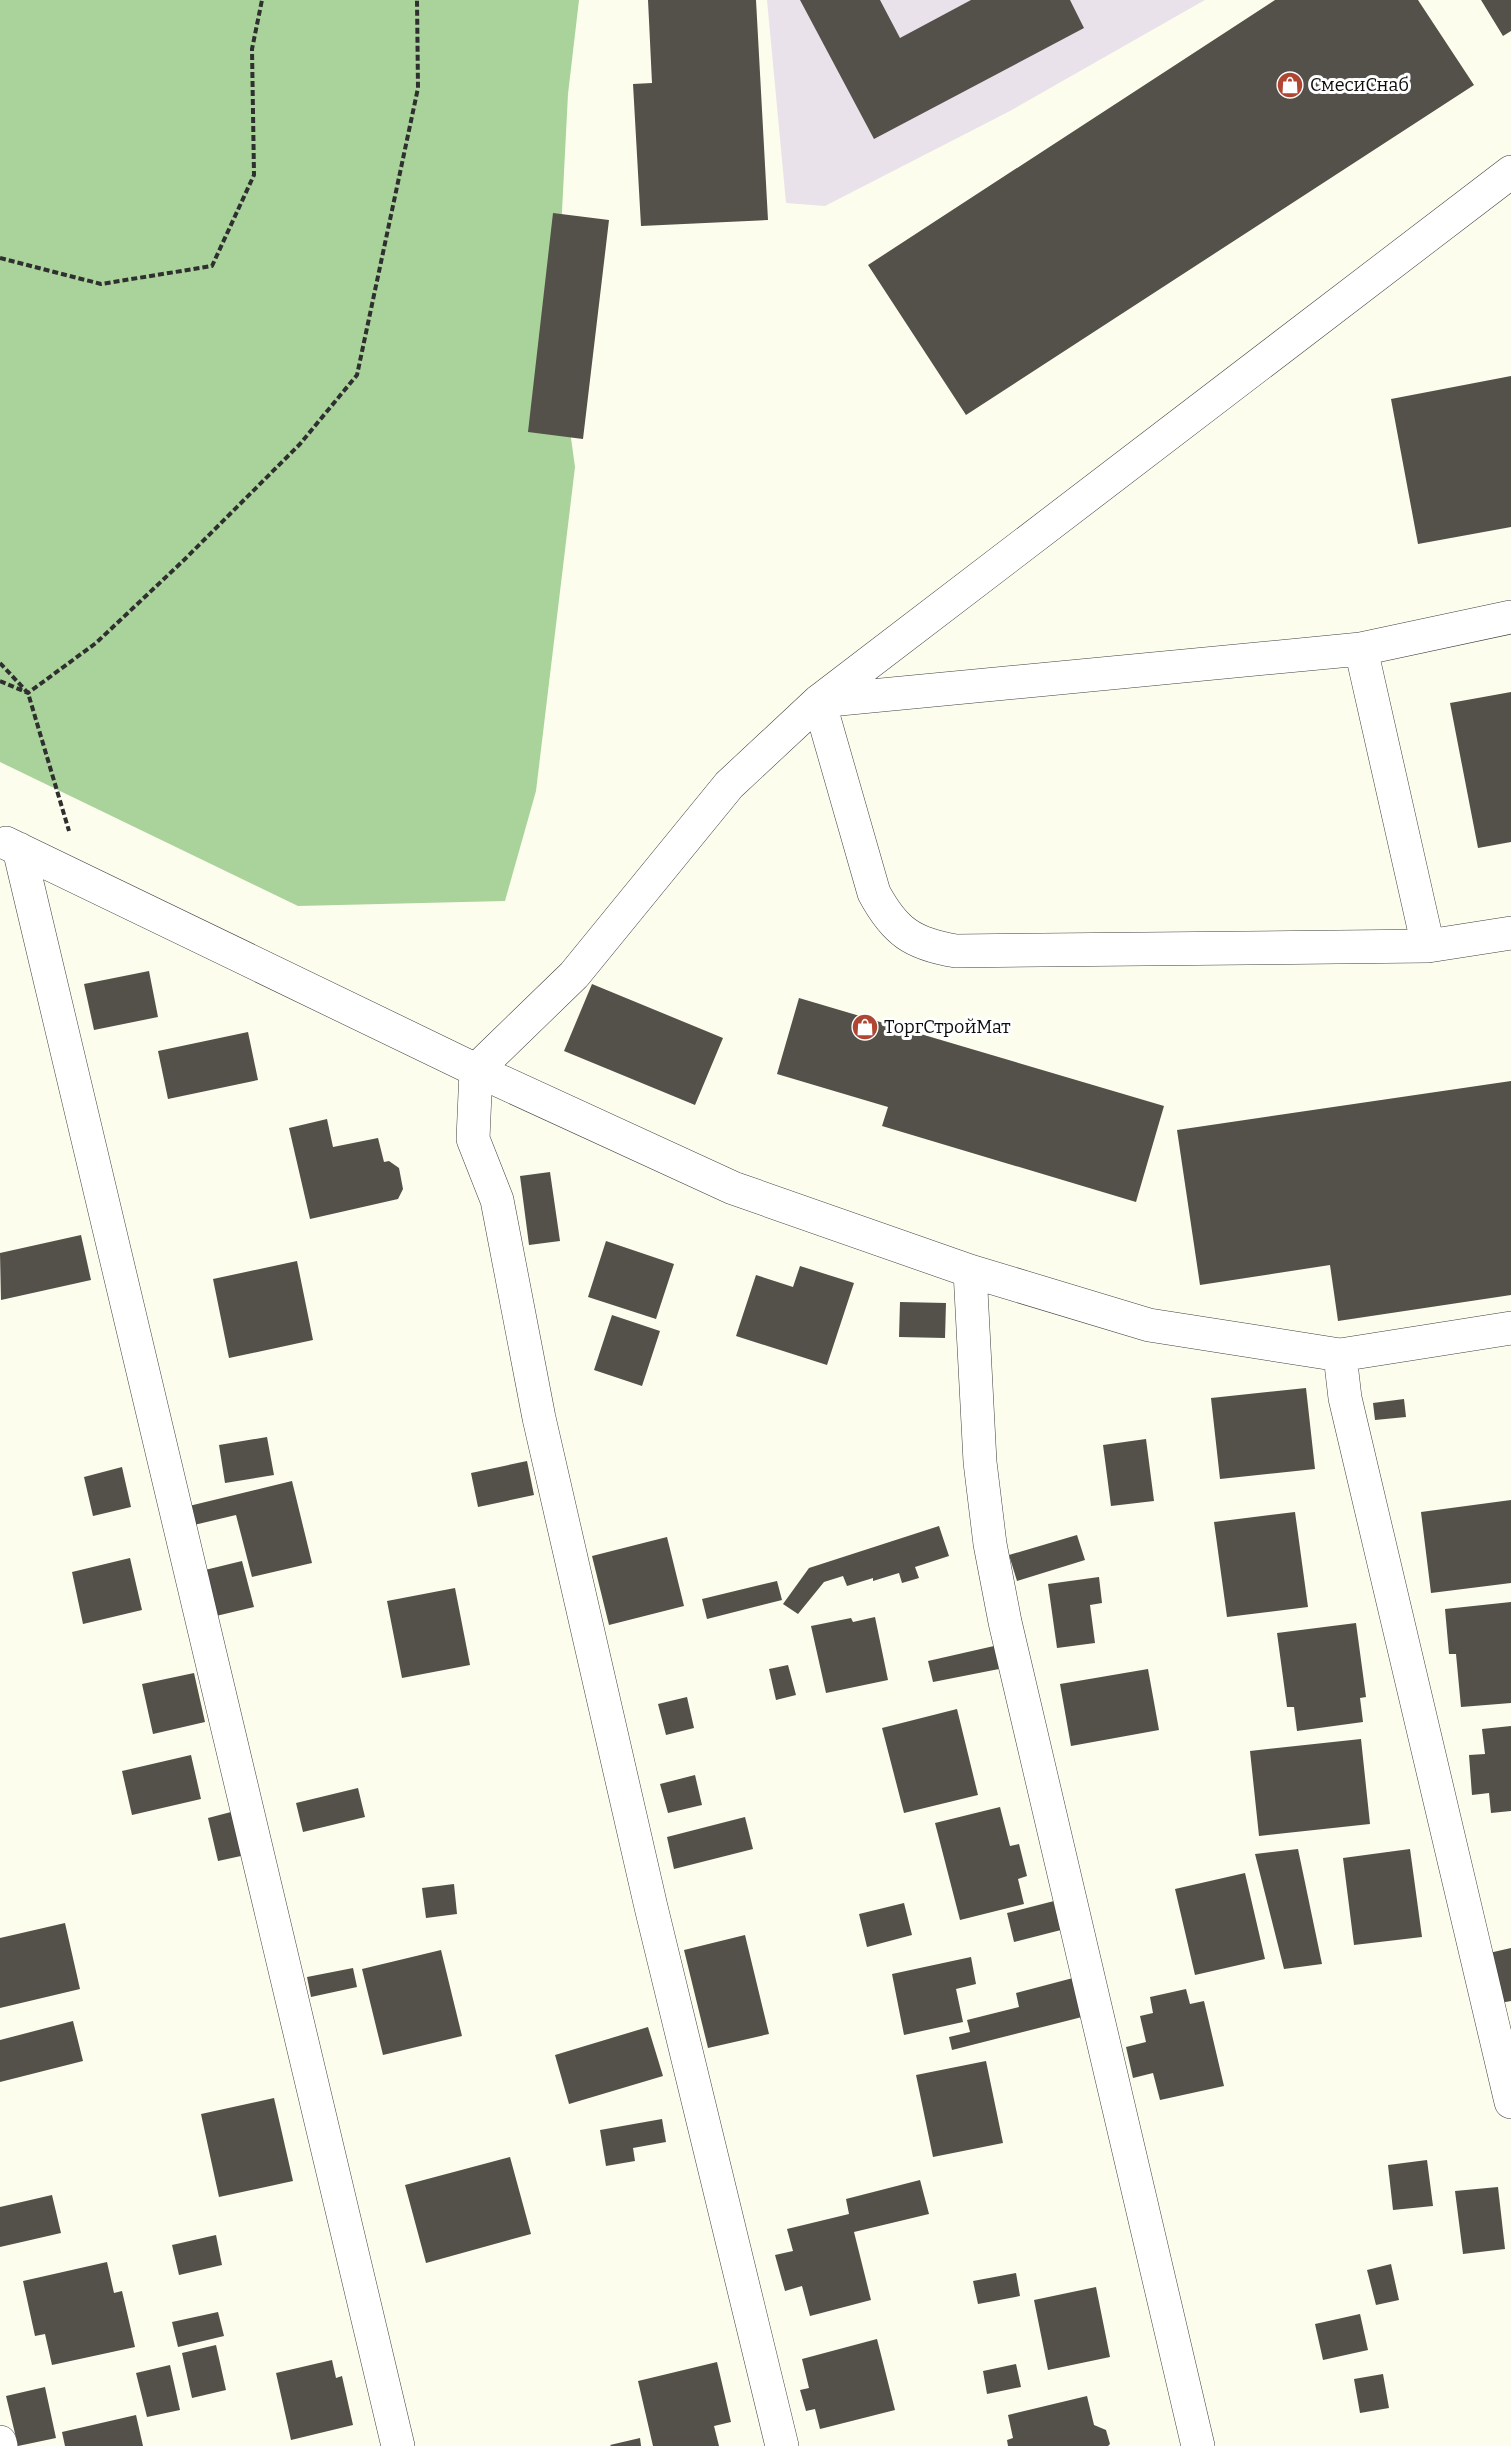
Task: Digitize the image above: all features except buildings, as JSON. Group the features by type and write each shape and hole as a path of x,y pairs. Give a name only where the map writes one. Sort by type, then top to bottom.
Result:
{"lane":[{"path":"782,2446 651,1907 541,1430 497,1200 473,1139 476,1070 574,975 729,785 819,701 1511,172"},
{"path":"819,701 1361,649 1511,617"},
{"path":"1361,649 1428,946"},
{"path":"819,701 874,893 887,917 893,923 906,935 930,947 968,951 1428,946 1511,933"},
{"path":"10,845 476,1070 733,1188 970,1271 1149,1325 1340,1355 1511,1328"},
{"path":"10,845 398,2446"},
{"path":"970,1271 980,1462 990,1544 1013,1657 1198,2446"},
{"path":"1340,1355 1345,1398 1511,2102"}],"path":[{"path":"0,258 101,284 212,266 254,175 252,49 262,0"},
{"path":"28,693 96,643 184,560 300,444 357,375 418,88 417,0"},
{"path":"0,663 28,693 84,880"},
{"path":"0,681 28,693"}],"shaded area":[{"path":"767,0 1205,0 1010,111 825,206 786,203"}],"green space":[{"path":"0,0 579,0 568,94 556,329 575,467 536,791 505,901 298,906 0,762"}],"place":[{"name":"СмесиСнаб","path":"1290,85"},
{"name":"ТоргСтройМат","path":"865,1027"}]}
